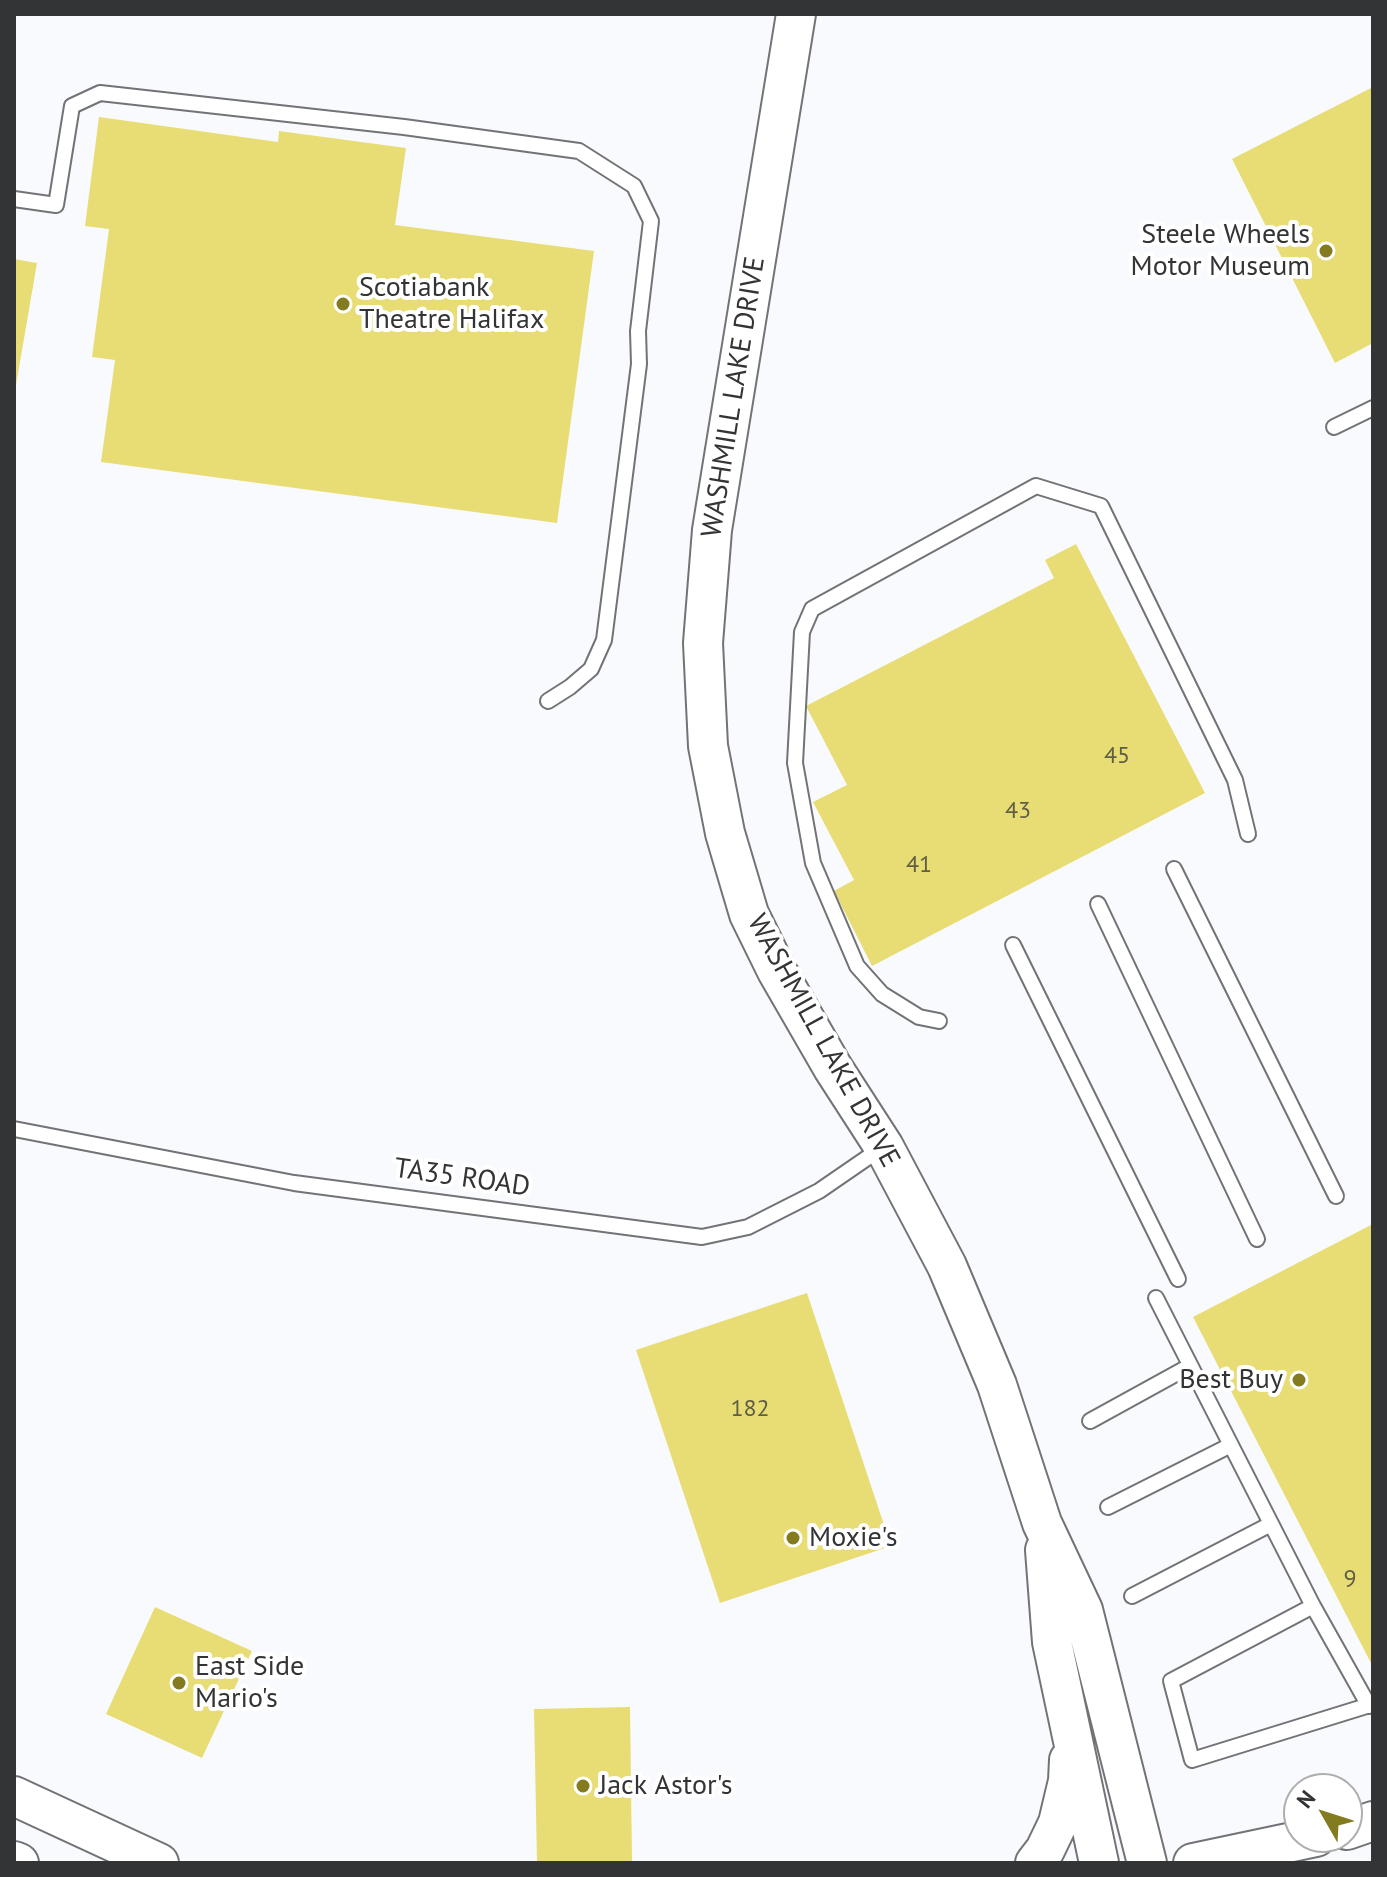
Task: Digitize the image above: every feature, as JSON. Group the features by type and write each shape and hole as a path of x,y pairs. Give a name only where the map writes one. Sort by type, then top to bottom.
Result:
{"street":[{"name":"WASHMILL LAKE DRIVE","path":"796,14 712,530 703,643 708,746 725,833 749,914 777,971 833,1068 884,1147 947,1266 981,1345 1007,1413 1042,1523 1083,1610 1147,1863"},
{"name":"WASHMILL LAKE DRIVE","path":"1042,1523 1052,1642 1099,1863"},
{"path":"1035,1863 1058,1823 1068,1781 1071,1729"},
{"path":"14,1796 159,1863"},
{"path":"1193,1863 1283,1844"}],"lane":[{"path":"14,199 56,205 72,106 100,93 404,127 579,151 634,186 651,221 638,331 639,364 604,640 591,669 548,701"},
{"path":"1334,427 1373,408"},
{"path":"939,1021 919,1017 882,994 857,966 813,863 795,763 802,632 812,609 1036,486 1101,506 1235,780 1248,834"},
{"path":"1174,869 1336,1196"},
{"path":"1098,904 1257,1239"},
{"path":"1013,945 1178,1279"},
{"name":"TA35 ROAD","path":"14,1129 294,1183 702,1237 748,1227 819,1191 884,1147"},
{"path":"1156,1298 1313,1606 1371,1705 1192,1760 1171,1681 1313,1606"},
{"path":"1090,1421 1190,1366"},
{"path":"1108,1507 1231,1445"},
{"path":"1132,1596 1271,1524"}],"building":[{"name":"Steele Wheels Motor Museum","path":"1373,87 1373,343 1335,363 1232,159"},
{"name":"Scotiabank Theatre Halifax","path":"99,117 278,142 279,131 406,148 395,225 594,251 557,523 101,462 115,360 92,357 109,229 85,226"},
{"path":"14,259 37,263 16,385 14,385"},
{"path":"1076,544 1205,793 872,966 834,891 854,880 813,802 847,785 806,706 1054,578 1045,560"},
{"name":"Best Buy","path":"1373,1224 1373,1667 1193,1317"},
{"path":"807,1293 891,1546 720,1603 636,1350"},
{"name":"East Side Mario's","path":"155,1607 252,1651 202,1758 106,1714"},
{"name":"Jack Astor's","path":"630,1707 632,1863 537,1863 534,1709"}],"place":[{"name":"Steele Wheels Motor Museum","path":"1326,251"},
{"name":"Scotiabank Theatre Halifax","path":"343,304"},
{"name":"Best Buy","path":"1299,1380"},
{"name":"Moxie's","path":"793,1538"},
{"name":"East Side Mario's","path":"179,1683"},
{"name":"Jack Astor's","path":"583,1786"}]}
